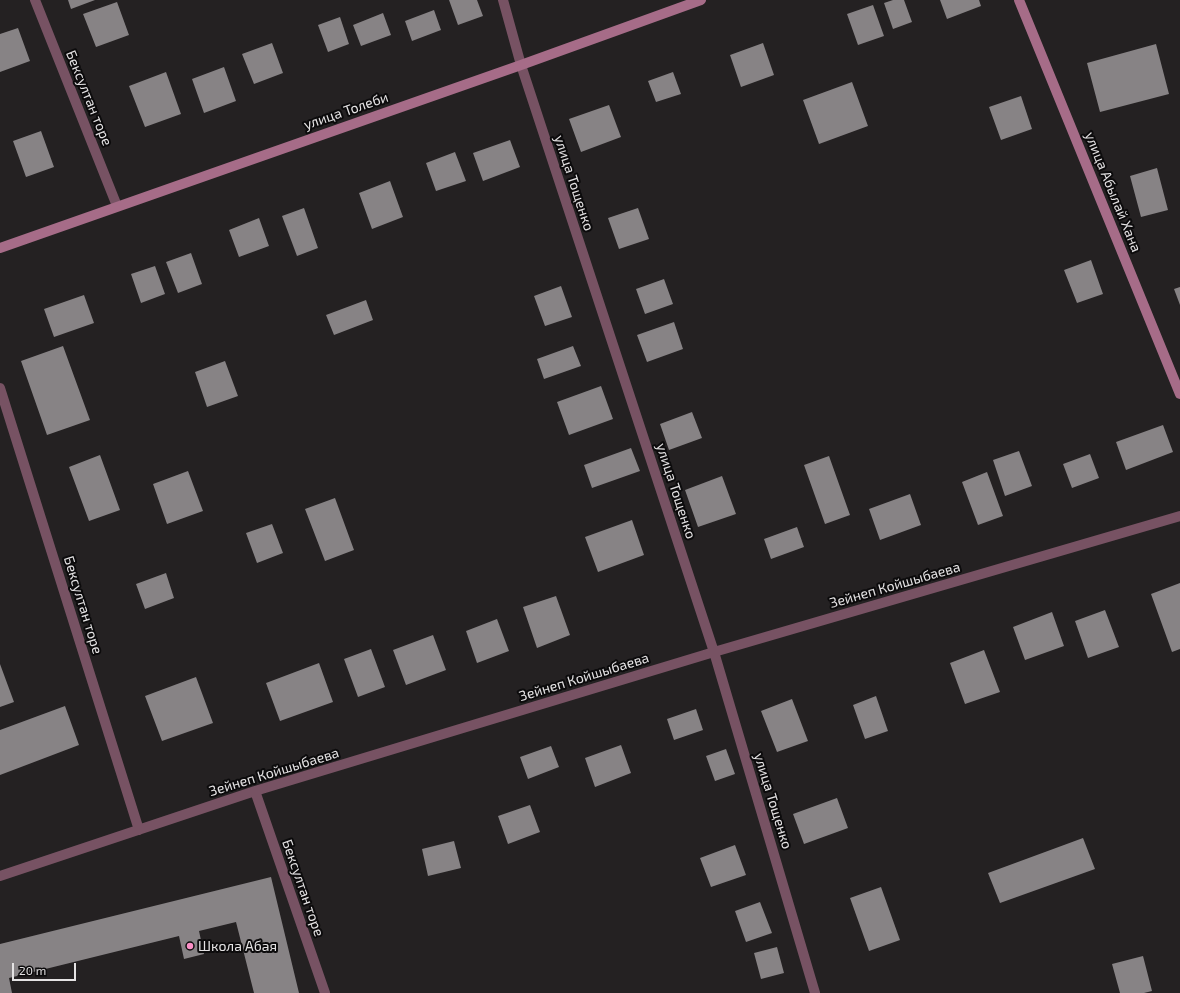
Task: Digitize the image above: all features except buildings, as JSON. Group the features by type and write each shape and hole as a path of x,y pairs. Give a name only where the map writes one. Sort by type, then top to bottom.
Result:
{"street":[{"name":"Бексултан торе","path":"35,0 117,206"},
{"name":"улица Тощенко","path":"503,0 521,65 714,652 815,993"},
{"name":"улица Толеби","path":"0,248 521,65 701,0"},
{"name":"улица Абылай Хана","path":"1019,0 1180,394"},
{"name":"Бексултан торе","path":"0,388 139,830"},
{"name":"Зейнеп Койшыбаева","path":"0,876 255,791 714,652 1180,516"},
{"name":"Бексултан торе","path":"255,791 325,993"}],"place":[{"name":"Школа Абая","path":"190,946"}]}
